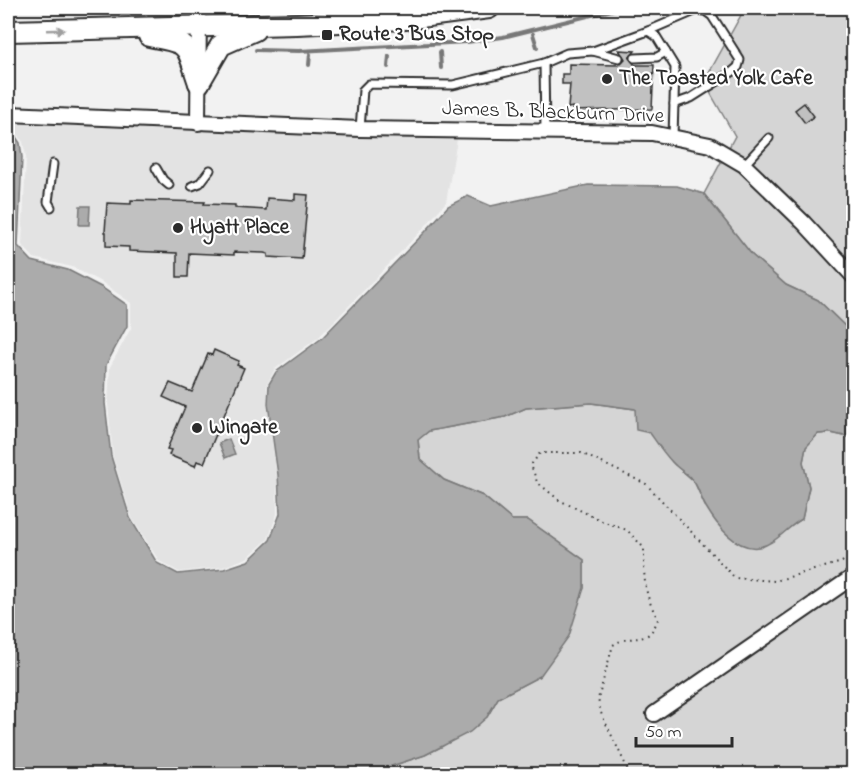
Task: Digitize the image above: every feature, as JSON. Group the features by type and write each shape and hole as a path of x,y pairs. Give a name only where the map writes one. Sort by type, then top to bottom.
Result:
{"main road":[{"path":"8,31 105,28 199,17 268,25 405,19 489,8"},
{"path":"199,83 221,45 268,25"},
{"path":"105,28 178,41 186,48 199,83"}],"street":[{"path":"198,123 199,17"},
{"name":"James B. Blackburn Drive","path":"8,114 360,129 652,133 673,137 710,145 744,165 804,223 854,277"},
{"path":"654,714 854,576"}],"lane":[{"path":"360,129 363,90 369,84 453,85 544,63 567,53 593,51 697,10 705,11 712,16 740,60 738,67 691,98 674,104"},
{"path":"648,31 656,36 675,67 673,137"},
{"path":"593,51 619,58"},
{"path":"635,58 657,57 666,52"},
{"path":"544,63 545,132"},
{"path":"744,165 769,138"},
{"path":"51,207 48,202 53,164"},
{"path":"156,168 169,185"},
{"path":"192,186 200,183 210,170"}],"path":[{"path":"630,774 601,713 598,699 613,645 623,638 643,639 654,631 658,619 650,605 644,585 644,548 627,530 602,521 559,500 537,482 531,465 540,453 580,453 645,483 735,578 775,581 842,562 854,552"}],"shaded area":[{"path":"745,8 853,8 853,334 818,300 786,285 752,255 704,194 735,136 704,82"},
{"path":"8,114 458,134 446,202 319,337 275,369 267,384 267,405 277,477 277,514 268,539 247,558 223,567 179,572 159,561 132,518 113,457 108,404 110,367 131,328 131,303 103,283 72,267 34,258 22,245 26,157 23,142 16,132 8,132"},
{"path":"14,134 20,143 22,157 18,246 32,261 68,270 101,287 127,305 127,326 106,365 105,403 111,456 130,518 157,563 178,574 224,569 248,561 270,540 280,514 278,475 268,404 269,384 276,372 322,338 448,206 468,196 491,206 588,185 677,186 704,194 752,255 786,285 818,300 853,334 853,438 831,433 818,434 806,447 803,462 809,487 802,519 771,542 759,547 751,547 735,541 721,528 706,507 692,479 670,460 650,433 636,430 635,409 591,403 526,408 505,417 429,431 418,440 420,459 444,480 483,496 512,520 528,520 584,560 584,588 569,636 540,676 498,698 487,717 470,732 425,755 367,774 8,774 8,135"},
{"path":"80,206 90,206 89,225 79,225"},
{"path":"591,403 635,409 672,462 694,481 705,506 762,547 802,519 809,487 803,462 806,447 818,434 831,433 853,438 853,774 367,774 425,755 441,747 487,717 498,698 540,676 584,588 584,560 528,520 512,520 483,496 444,480 420,459 418,439 429,431 505,417 526,408"},
{"path":"229,439 235,454 225,458 219,443"}],"building":[{"name":"The Toasted Yolk Cafe","path":"619,50 635,51 629,58 635,65 654,65 652,109 572,111 573,107 568,108 570,84 562,84 562,74 569,74 569,64 619,65 625,59"},
{"path":"804,103 814,116 805,123 795,110"},
{"name":"Hyatt Place","path":"295,194 308,195 302,259 268,257 268,254 264,253 234,252 234,255 189,253 188,277 177,277 177,253 129,251 129,247 106,246 107,203 131,204 131,200 205,202 204,204 235,205 235,208 266,210 267,198 295,200"},
{"name":"Wingate","path":"214,350 239,361 237,365 244,368 204,463 197,461 195,466 169,455 171,450 167,449 185,407 163,397 170,383 192,392 208,354 212,355"}],"waterway":[{"path":"256,50 299,51 467,42 503,37 620,8"},
{"path":"533,34 537,47"},
{"path":"440,52 441,68"},
{"path":"309,65 310,54"},
{"path":"388,67 389,56"}],"place":[{"name":"Route 3 Bus Stop","path":"327,35"},
{"name":"The Toasted Yolk Cafe","path":"607,79"},
{"name":"Hyatt Place","path":"178,228"},
{"name":"Wingate","path":"197,428"}]}
